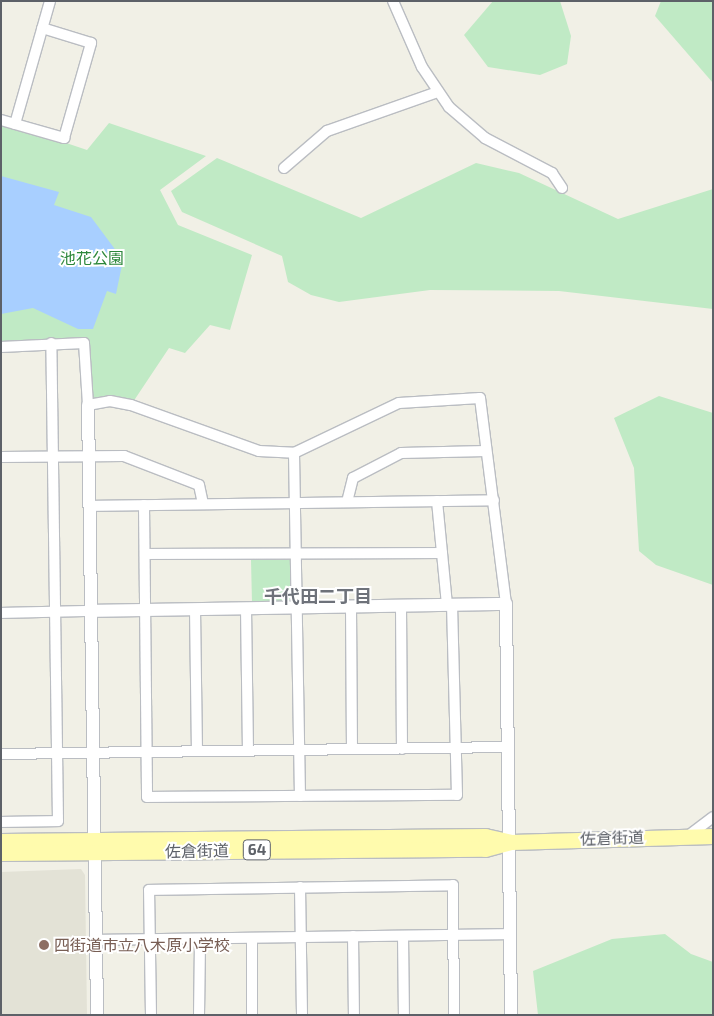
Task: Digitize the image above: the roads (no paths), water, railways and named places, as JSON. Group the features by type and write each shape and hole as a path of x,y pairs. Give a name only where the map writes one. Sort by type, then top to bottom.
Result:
{"main road":[{"name":"佐倉街道","path":"1,853 94,846 485,836 511,842 713,836"},
{"name":"佐倉街道","path":"1,841 94,846"}],"street":[{"path":"15,124 50,1"},
{"path":"393,1 438,92 467,125 529,164 552,173 562,188"},
{"path":"1,120 64,138 91,43 42,28"},
{"path":"284,168 327,132 438,92"},
{"path":"1,822 58,821 51,343"},
{"path":"1,347 51,343 84,343 88,405 96,1015"},
{"path":"88,405 110,401 131,406 259,451 294,453 399,403 480,398 506,604 511,842 511,1015"},
{"path":"347,502 353,478 401,453 486,451"},
{"path":"294,453 297,503 300,796"},
{"path":"1,457 124,456 199,485 203,504"},
{"path":"89,506 494,500"},
{"path":"144,505 147,797 456,796 456,748 449,605 437,501"},
{"path":"144,554 442,553"},
{"path":"1,613 506,604"},
{"path":"401,606 402,749"},
{"path":"351,607 352,749"},
{"path":"246,608 248,751"},
{"path":"195,609 197,751"},
{"path":"1,754 508,747"},
{"path":"688,836 713,817"},
{"path":"151,1015 149,890 453,885 454,1015"},
{"path":"300,887 302,1015"},
{"path":"95,940 511,934"},
{"path":"353,936 354,1015"},
{"path":"403,936 404,1015"},
{"path":"252,938 252,1015"},
{"path":"199,1015 200,939"}],"water":[{"path":"1,176 59,192 54,205 91,217 123,260 116,294 107,291 93,329 78,329 33,308 1,314"}],"place":[{"name":"四街道市立八木原小学校","path":"44,945"}],"district":[{"name":"千代田二丁目","path":"318,596"}],"park label":[{"name":"池花公園","path":"92,258"}]}
